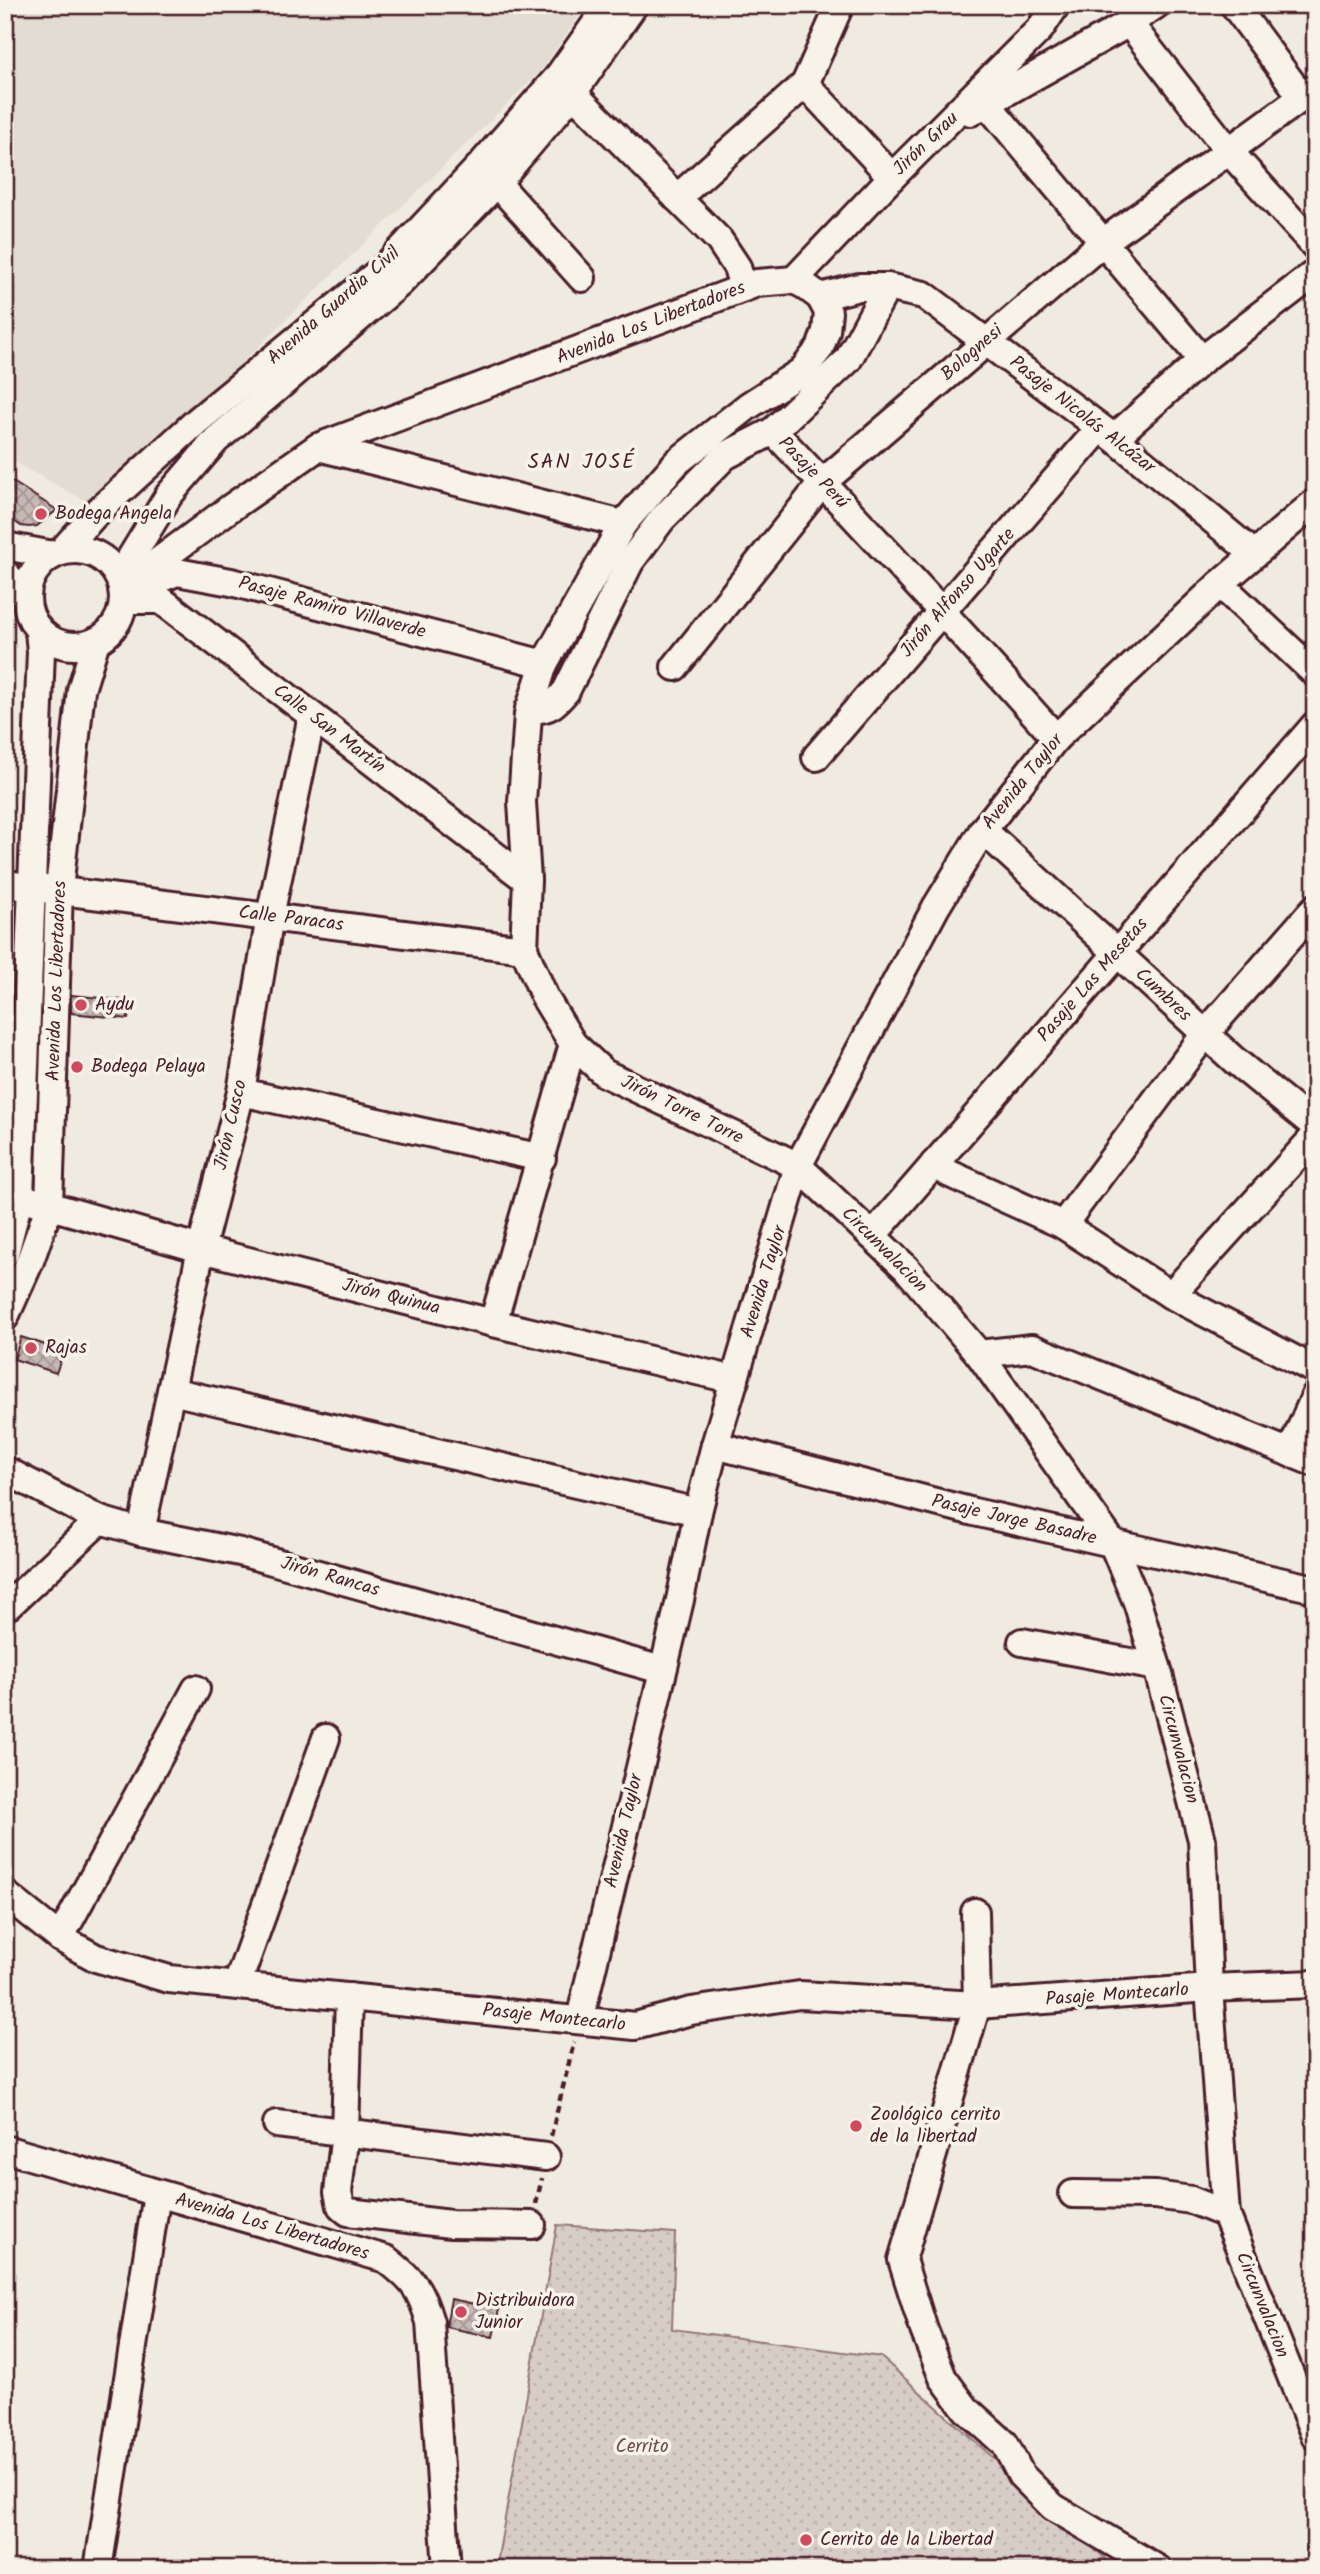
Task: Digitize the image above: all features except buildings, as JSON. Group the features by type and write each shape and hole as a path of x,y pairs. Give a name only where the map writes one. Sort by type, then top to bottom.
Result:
{"street":[{"name":"Avenida Guardia Civil","path":"122,590 169,495 216,440 400,283 496,183 565,85 609,5"},
{"name":"Avenida Guardia Civil","path":"58,553 97,512 197,421 385,267 480,167 565,85 634,5"},
{"path":"677,198 805,84 840,5"},
{"name":"Jirón Grau","path":"794,280 892,177 948,124 1040,29 1056,5"},
{"path":"948,124 1129,23 1156,5"},
{"path":"1234,5 1309,92"},
{"path":"1129,23 1228,150 1315,246"},
{"path":"805,84 892,177"},
{"path":"565,85 719,240 737,267 743,288"},
{"name":"Bolognesi","path":"675,667 823,482 1102,243 1309,92"},
{"path":"987,104 1202,360"},
{"path":"496,183 582,278"},
{"name":"Jirón Alfonso Ugarte","path":"816,757 942,611 1107,433 1315,273"},
{"path":"493,1323 573,1044 545,998 524,949 527,880 522,802 530,709 544,664 623,524 677,462 748,406 802,371 820,348 827,331 828,312 820,297 794,280"},
{"name":"Avenida Los Libertadores","path":"122,590 229,509 318,447 743,288 758,283 794,280"},
{"name":"Pasaje Nicolás Alcázar","path":"820,297 859,287 887,287 925,295 1107,433 1254,554"},
{"path":"773,431 848,360 887,287"},
{"name":"Pasaje Perú","path":"530,709 544,710 554,706 566,691 630,562 662,519 725,456 773,431 942,611 1056,738"},
{"path":"318,447 623,524"},
{"name":"Avenida Taylor","path":"580,2020 680,1600 698,1511 715,1445 799,1166 936,907 984,831 1056,738 1220,584 1315,502"},
{"path":"5,546 58,553 76,550 101,557 122,590 115,624 96,641 82,646 66,646 51,640 39,631 32,621 27,598 34,573 42,562 58,553"},
{"name":"Pasaje Ramiro Villaverde","path":"122,590 177,572 230,582 544,664"},
{"path":"5,573 27,598"},
{"path":"1220,584 1315,673"},
{"name":"Calle San Martín","path":"122,590 161,600 527,880"},
{"name":"Avenida Los Libertadores","path":"5,1317 30,1261 49,1207 46,888 38,732 39,631"},
{"name":"Avenida Los Libertadores","path":"5,1253 46,888 76,736 81,690 96,641"},
{"name":"Jirón Cusco","path":"141,1532 201,1249 241,1092 270,916 312,716"},
{"name":"Pasaje Las Mesetas","path":"872,1236 1315,725"},
{"path":"38,732 76,736"},
{"name":"Cumbres","path":"984,831 1205,1034 1315,1126"},
{"name":"Calle Paracas","path":"5,884 524,949"},
{"path":"1063,1225 1205,1034 1308,915"},
{"name":"Jirón Torre Torre","path":"573,1044 604,1073 799,1166"},
{"path":"241,1092 542,1158"},
{"path":"1171,1296 1315,1136"},
{"path":"934,1164 950,1174 1063,1225 1171,1296 1315,1370"},
{"name":"Circunvalacion","path":"799,1166 906,1268 979,1354 1112,1542 1137,1602 1157,1667 1202,1840 1209,1988 1226,2214 1315,2436"},
{"name":"Jirón Quinua","path":"13,1195 201,1249 493,1323 735,1380"},
{"path":"979,1354 1032,1348 1315,1462"},
{"path":"171,1391 698,1511"},
{"path":"1290,1453 1315,1396"},
{"name":"Pasaje Jorge Basadre","path":"715,1445 974,1511 1315,1589"},
{"name":"Jirón Rancas","path":"5,1470 100,1520 141,1532 240,1552 662,1670"},
{"path":"9,1605 100,1520"},
{"path":"1021,1642 1157,1667"},
{"path":"60,1938 196,1689"},
{"path":"237,1985 326,1738"},
{"name":"Pasaje Montecarlo","path":"5,1894 60,1938 96,1958 169,1979 635,2026 691,2011 800,1995 977,2005 1315,1983"},
{"path":"975,1912 977,2005 902,2260 924,2330 943,2378 966,2409 1005,2444 1021,2475 1053,2507 1158,2569"},
{"path":"349,1997 345,2133 338,2192 341,2206 348,2212 451,2224 532,2225"},
{"path":"277,2124 546,2157"},
{"name":"Avenida Los Libertadores","path":"5,2149 386,2259 413,2281 423,2297 430,2322 447,2569"},
{"path":"98,2569 157,2194"},
{"path":"1073,2194 1155,2195 1191,2200 1226,2214"}],"path":[{"path":"532,2225 580,2020"}],"shaded area":[{"path":"25,5 587,5 540,72 95,506 5,457 5,37"}],"green space":[{"name":"Cerrito","path":"557,2225 675,2233 672,2329 881,2357 1106,2559 1103,2569 496,2569"}],"place":[{"name":"Bodega Angela","path":"41,514"},
{"name":"Aydu","path":"81,1005"},
{"name":"Bodega Pelaya","path":"77,1067"},
{"name":"Rajas","path":"31,1348"},
{"name":"Zoológico cerrito de la libertad","path":"856,2126"},
{"name":"Distribuidora Junior","path":"461,2312"},
{"name":"Cerrito de la Libertad","path":"806,2540"}],"district":[{"name":"SAN JOSÉ","path":"582,462"}]}
